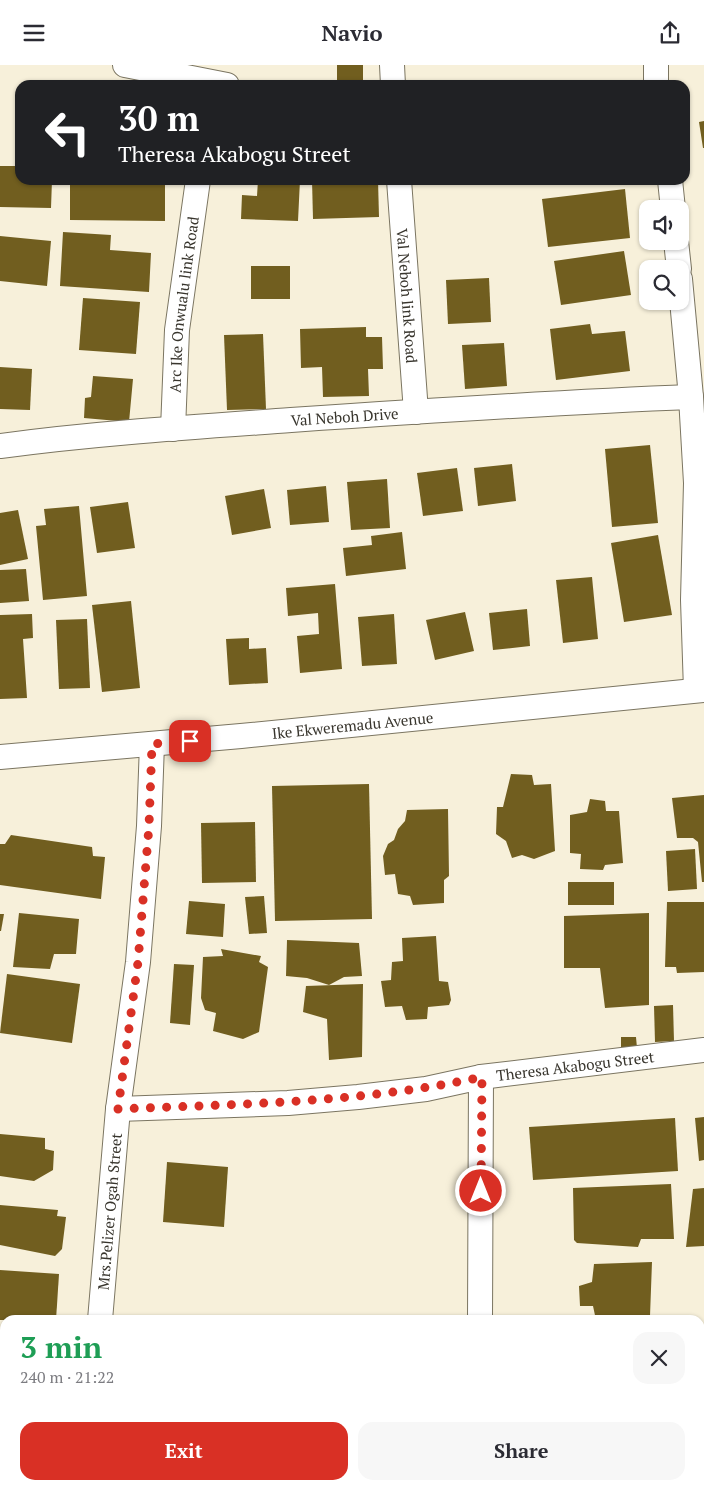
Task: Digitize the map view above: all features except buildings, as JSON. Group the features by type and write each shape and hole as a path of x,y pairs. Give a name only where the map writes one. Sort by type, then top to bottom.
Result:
{"street":[{"path":"125,65 197,80"},
{"path":"392,65 393,80"},
{"path":"656,65 656,80"},
{"name":"Arc Ike Onwualu link Road","path":"173,429 177,330 197,185"},
{"name":"Val Neboh link Road","path":"399,185 416,412"},
{"path":"671,185 672,200"},
{"path":"683,310 692,397 696,483 693,600 700,690"},
{"name":"Val Neboh Drive","path":"0,446 62,438 173,429 550,402 692,397"},
{"name":"Ike Ekweremadu Avenue","path":"0,757 152,744 700,690"},
{"name":"Mrs.Pelizer Ogah Street","path":"100,1315 118,1109 138,962 149,826 152,744"},
{"name":"Theresa Akabogu Street","path":"118,1109 288,1103 358,1097 426,1089 482,1077 704,1050"},
{"path":"480,1315 482,1077"}],"route":[{"path":"190,741 152,744 149,826 138,962 118,1109 288,1103 358,1097 426,1089 482,1077 481,1191"}]}
